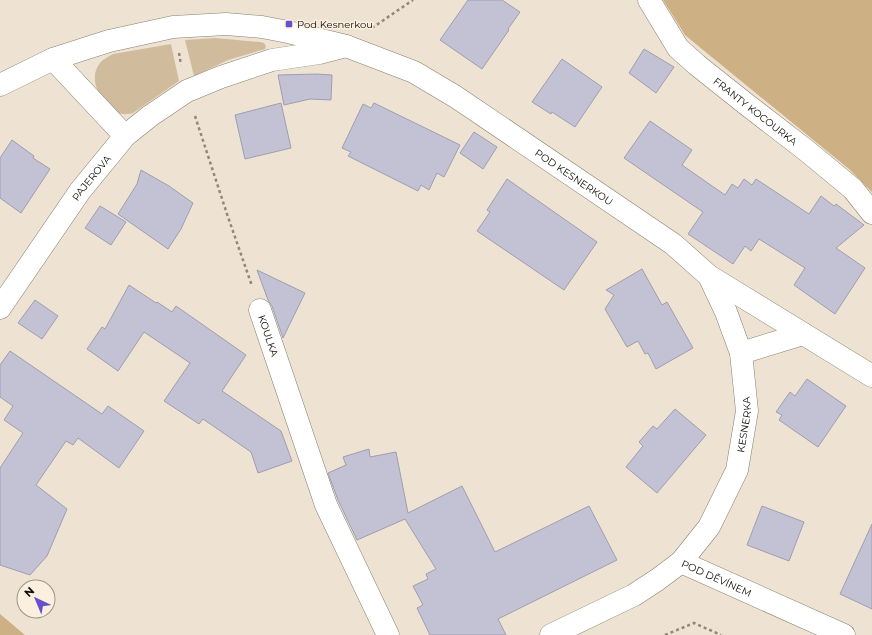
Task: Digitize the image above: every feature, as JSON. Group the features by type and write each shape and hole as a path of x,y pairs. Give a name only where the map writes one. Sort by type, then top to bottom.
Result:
{"street":[{"name":"FRANTY KOCOURKA","path":"649,0 678,48 697,65 853,189 872,213"},
{"name":"POD KESNERKOU","path":"0,85 53,59 109,41 173,27 226,24 262,27 346,46 414,72 456,97 673,244 709,276"},
{"path":"53,59 125,136 187,90 272,60 319,54 346,46"},
{"name":"PAJEROVA","path":"0,308 80,191 125,136"},
{"path":"709,276 872,376"},
{"name":"KESNERKA","path":"681,562 709,527 737,470 747,411 741,353 726,312 709,276"},
{"name":"KOULKA","path":"260,310 326,505 388,635"},
{"path":"741,353 803,334"},
{"name":"POD DĚVÍNEM","path":"551,635 634,595 681,562 844,635"}],"path":[{"path":"346,46 413,0"},
{"name":"KOULKA","path":"173,27 187,90 224,207 260,310"},
{"path":"665,635 694,623 721,635"}],"shaded area":[{"path":"663,0 872,0 872,192 849,169 685,35"},
{"path":"215,38 260,42 264,43 266,46 265,49 228,60 194,76 185,40"},
{"path":"171,44 179,81 133,113 118,113 105,101 98,91 95,80 97,68 103,60 113,54"},
{"path":"0,614 25,635 0,635"}],"building":[{"path":"468,0 502,0 520,12 482,69 440,40"},
{"path":"644,49 674,67 656,93 629,73"},
{"path":"562,59 602,87 575,127 552,112 551,114 532,102"},
{"path":"278,75 332,75 331,100 310,99 284,105"},
{"path":"281,103 291,148 245,159 235,115"},
{"path":"374,103 460,145 444,177 437,173 429,190 421,185 418,191 348,156 351,152 342,148 363,104 371,108"},
{"path":"650,121 692,150 682,165 725,195 732,184 738,188 744,179 752,185 756,179 809,214 821,196 834,206 836,204 864,225 836,248 865,268 835,314 794,285 805,268 759,239 751,251 745,246 733,264 688,234 703,212 624,158"},
{"path":"474,132 497,147 483,169 460,153"},
{"path":"12,140 34,156 33,158 50,169 21,213 0,198 0,158"},
{"path":"141,170 169,186 193,203 181,229 168,249 118,214 137,184"},
{"path":"507,179 597,242 564,290 477,231 490,212 487,210"},
{"path":"100,206 126,222 111,245 85,228"},
{"path":"642,269 662,305 667,302 693,348 656,369 648,353 645,354 638,341 627,347 605,309 614,295 606,290"},
{"path":"257,270 305,293 283,338 272,306 268,300"},
{"path":"129,285 172,312 176,306 246,355 222,391 281,431 292,461 258,473 251,452 203,419 199,424 164,401 190,363 144,332 118,371 87,349 102,327 105,329"},
{"path":"35,300 58,316 42,339 18,323"},
{"path":"10,351 102,414 108,406 144,431 119,468 78,438 73,445 66,441 36,485 67,509 47,556 30,575 0,565 0,468 23,433 4,420 13,406 0,397 0,365"},
{"path":"807,379 846,406 818,447 779,420 782,415 776,412 790,392 795,396"},
{"path":"675,409 706,435 657,493 626,467 643,446 639,442 653,426 657,429"},
{"path":"369,449 370,457 396,452 408,513 462,486 495,552 589,506 617,560 498,619 506,635 430,635 417,608 423,605 413,586 428,579 426,574 436,569 405,519 357,540 338,500 328,473 346,465 343,457"},
{"path":"762,506 804,522 789,561 747,545"},
{"path":"872,524 872,609 840,594"}],"place":[{"name":"Pod Kesnerkou","path":"289,24"}]}
